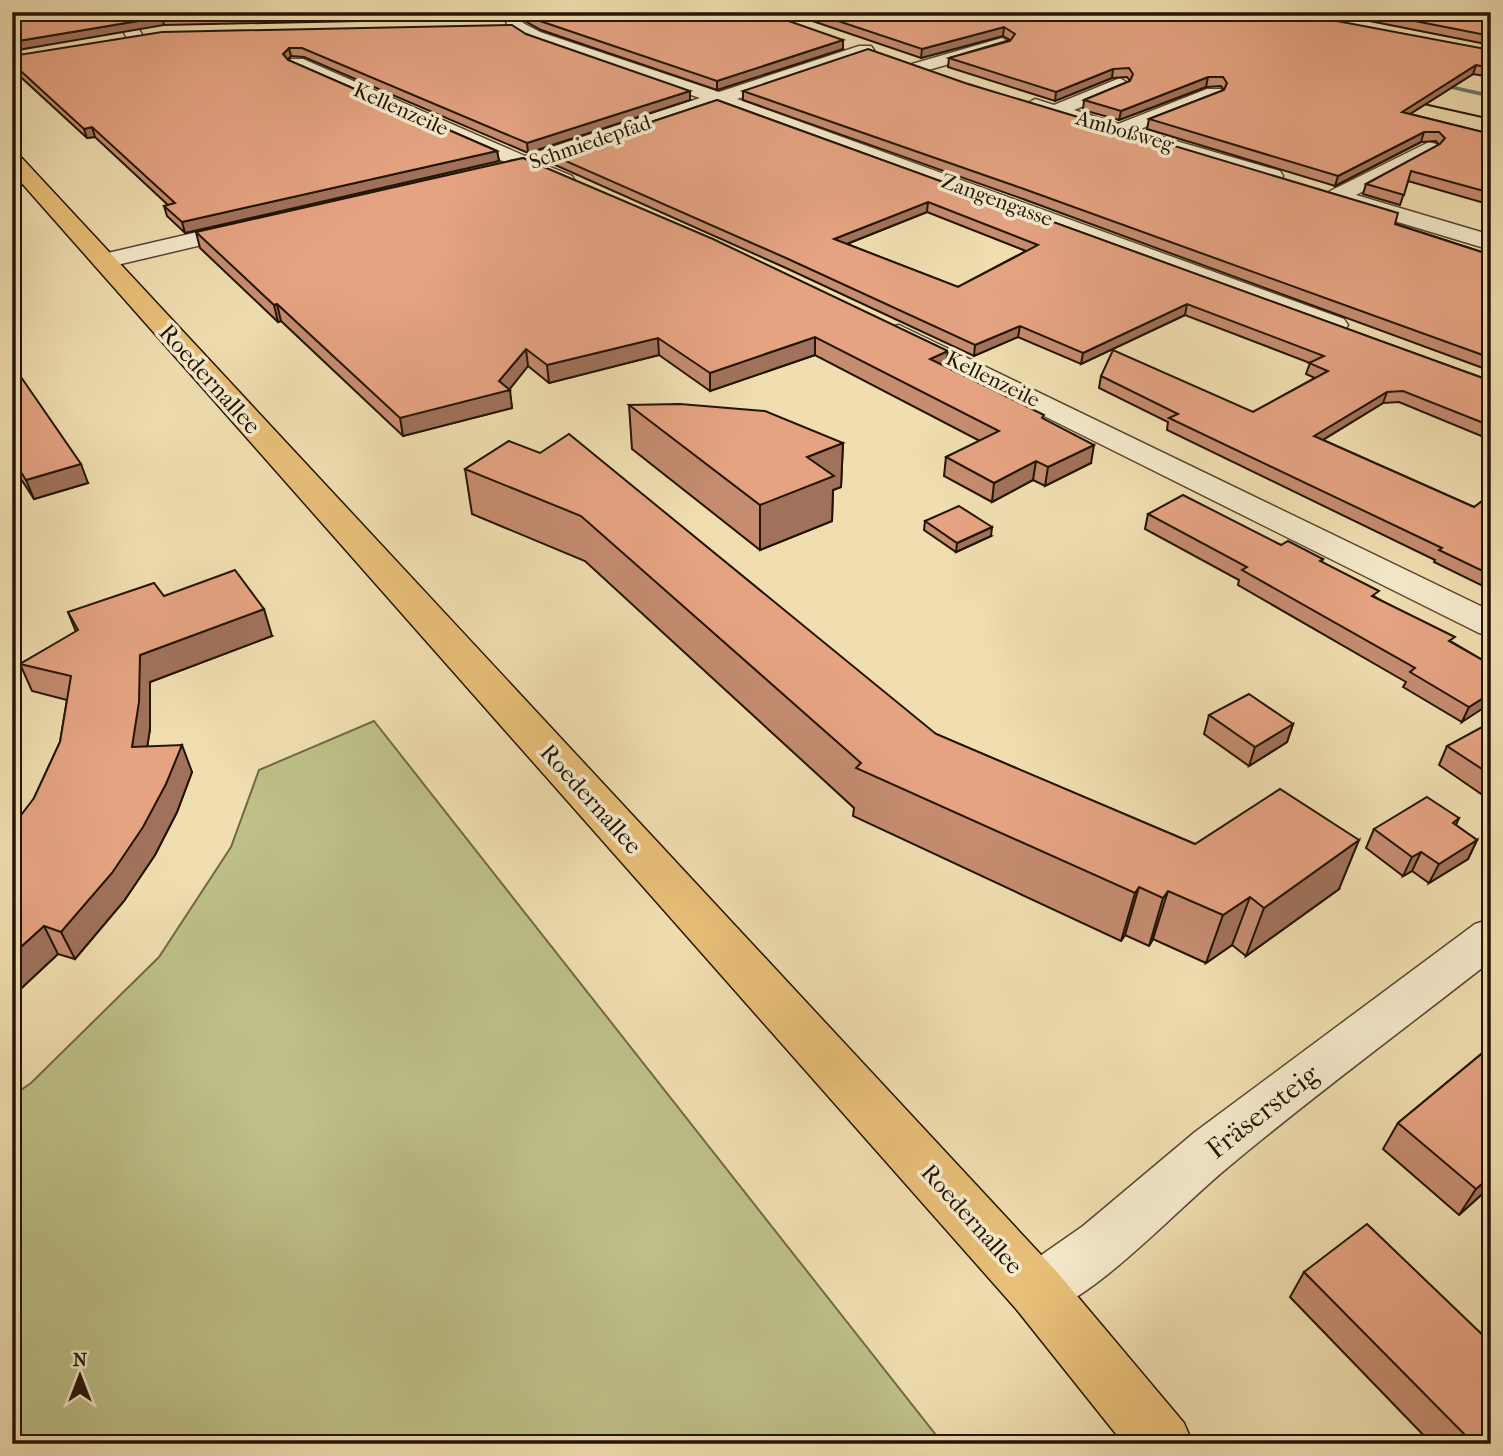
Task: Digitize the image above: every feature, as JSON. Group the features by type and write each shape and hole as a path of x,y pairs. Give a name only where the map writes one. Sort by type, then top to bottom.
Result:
{"main road":[{"name":"Roedernallee","path":"12,159 1037,1291 1163,1444"}],"street":[{"path":"128,12 123,18 128,38 154,34"},
{"path":"1293,14 1329,18"},
{"path":"493,26 512,19"},
{"name":"Zangengasse","path":"512,19 534,36 717,99 1350,330"},
{"path":"839,40 952,79"},
{"path":"918,68 1002,43"},
{"name":"Schmiedepfad","path":"498,170 525,164 865,50"},
{"name":"Kellenzeile","path":"297,62 587,190"},
{"path":"1056,111 1120,84"},
{"path":"1122,129 1214,93"},
{"name":"Amboßweg","path":"1020,101 1287,180"},
{"path":"1429,148 1331,194 1491,243"},
{"path":"104,261 271,222"},
{"name":"Kellenzeile","path":"877,323 1491,625"},
{"name":"Fräsersteig","path":"1037,1291 1102,1244 1213,1148 1491,936"}],"green space":[{"path":"374,721 943,1444 12,1444 12,1096 31,1083 159,957 231,847 259,770"}],"building":[{"path":"12,12 393,12 162,17 12,42"},
{"path":"524,12 763,12 843,40 717,81 540,21"},
{"path":"811,12 895,12 916,19 944,12 1289,12 1491,50 1491,68 1476,65 1402,112 1491,134 1491,193 1411,171 1404,195 1366,184 1440,144 1445,138 1439,132 1424,132 1338,176 1149,119 1224,90 1227,83 1223,77 1208,77 1121,111 1084,100 1130,81 1133,74 1129,68 1113,69 1056,92 949,58 1010,41 1015,34 1004,27 922,49"},
{"path":"1369,12 1491,12 1491,36"},
{"path":"512,25 526,34 690,91 527,143 302,48 289,48 283,54 288,60 497,151 182,222 164,206 175,203 92,127 84,129 12,63 12,56 162,32"},
{"path":"868,49 968,84 1398,213 1395,224 1491,255 1491,358 1024,189 743,91"},
{"path":"717,100 1491,381 1491,426 1403,391 1387,392 1314,436 1474,507 1486,498 1491,500 1491,535 1487,537 1491,539 1491,575 1439,550 1442,548 1169,418 1178,414 1101,376 1113,350 1253,412 1328,371 1309,363 1324,356 1187,304 1083,353 1020,326 975,345 552,155","holes":["928,202 1038,245 958,287 834,239"]},
{"path":"523,158 713,239 948,351 930,359 1044,415 1042,418 1094,445 1048,467 1036,461 994,483 946,457 999,431 815,337 710,373 658,338 547,365 526,349 499,381 510,390 400,418 196,232"},
{"path":"12,364 81,464 26,480 12,458"},
{"path":"680,404 765,411 843,443 807,457 834,476 760,505 629,405"},
{"path":"569,434 936,734 1195,844 1280,789 1359,840 1264,908 1250,897 1223,915 1168,891 1163,898 1139,887 1135,893 856,768 861,763 581,516 465,469 509,441 540,453"},
{"path":"1183,495 1281,545 1288,541 1323,559 1320,561 1379,591 1372,596 1455,637 1449,641 1491,665 1491,693 1469,707 1410,672 1415,668 1242,570 1247,567 1148,514"},
{"path":"959,506 992,527 957,543 925,521"},
{"path":"235,570 264,609 140,655 139,702 132,747 182,745 166,784 143,827 112,873 61,932 44,926 12,955 12,827 34,798 60,742 71,676 20,664 78,630 68,612 154,583 164,596"},
{"path":"1249,694 1293,724 1255,747 1209,715"},
{"path":"1484,726 1491,731 1491,775 1447,746"},
{"path":"1427,797 1459,818 1453,823 1477,840 1439,864 1421,852 1412,857 1374,829"},
{"path":"1491,1046 1491,1176 1476,1189 1398,1123"},
{"path":"1367,1224 1491,1343 1491,1444 1474,1444 1304,1272"}],"waterway":[{"path":"1436,84 1491,96"}],"tram line":[{"path":"1406,100 1491,119"}]}
